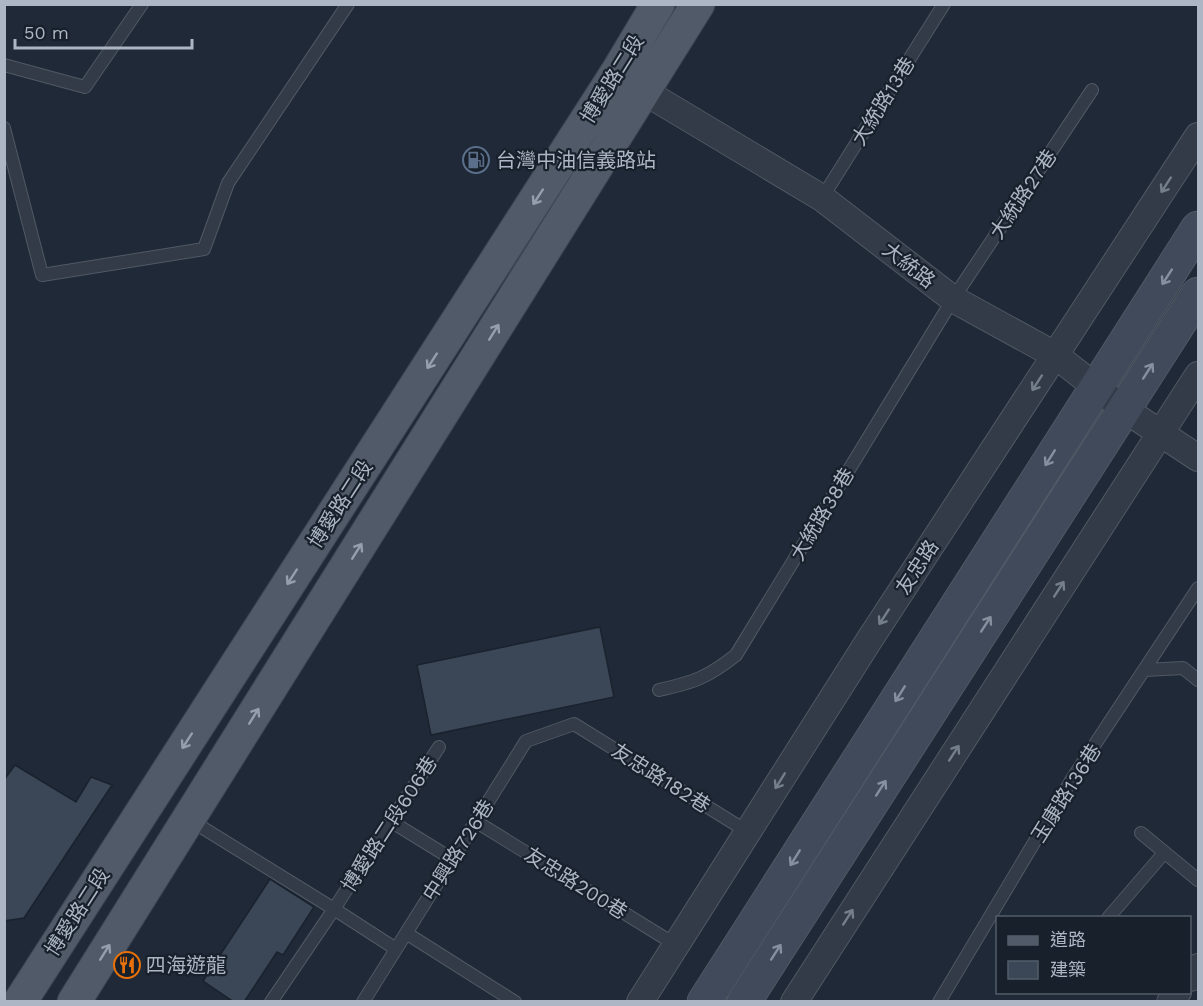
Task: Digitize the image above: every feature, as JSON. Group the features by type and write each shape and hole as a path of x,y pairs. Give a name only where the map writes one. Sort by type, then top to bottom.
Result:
{"main road":[{"name":"博愛路二段","path":"18,997 618,71 658,4"},
{"name":"博愛路二段","path":"74,1002 698,4"}],"street":[{"name":"大統路","path":"618,71 645,92 822,198 953,299 1055,355 1124,409 1198,458"},
{"name":"友忠路","path":"640,1002 868,642 1198,136"},
{"path":"704,1002 1095,386 1198,228"},
{"path":"744,1002 1198,294"},
{"path":"794,1002 1198,375"}],"lane":[{"path":"4,65 85,87 142,4"},
{"path":"4,128 42,275 204,249 228,183 348,4"},
{"name":"大統路13巷","path":"822,198 945,4"},
{"name":"大統路27巷","path":"953,299 1092,90"},
{"name":"大統路38巷","path":"658,690 688,684 713,673 736,655 953,299"},
{"name":"玉康路136巷","path":"939,1002 1072,779 1198,588"},
{"path":"1145,670 1183,668 1198,680"},
{"name":"友忠路182巷","path":"574,724 748,832"},
{"name":"中興路726巷","path":"363,1002 526,741 574,724"},
{"name":"博愛路二段606巷","path":"189,819 334,909 439,747"},
{"name":"友忠路200巷","path":"475,821 676,945"},
{"path":"392,822 452,860"},
{"path":"1141,833 1198,880"},
{"path":"1110,916 1164,852"},
{"path":"271,1002 334,909 396,949"},
{"path":"406,933 515,1002"}],"building":[{"path":"600,627 614,697 431,735 417,665"},
{"path":"15,765 76,802 91,777 112,785 24,918 4,921 4,780"},
{"path":"270,879 314,907 283,955 277,952 244,1002 234,1002 203,981"}],"place":[{"name":"台灣中油信義路站","path":"476,160"},
{"name":"四海遊龍","path":"127,965"}]}
